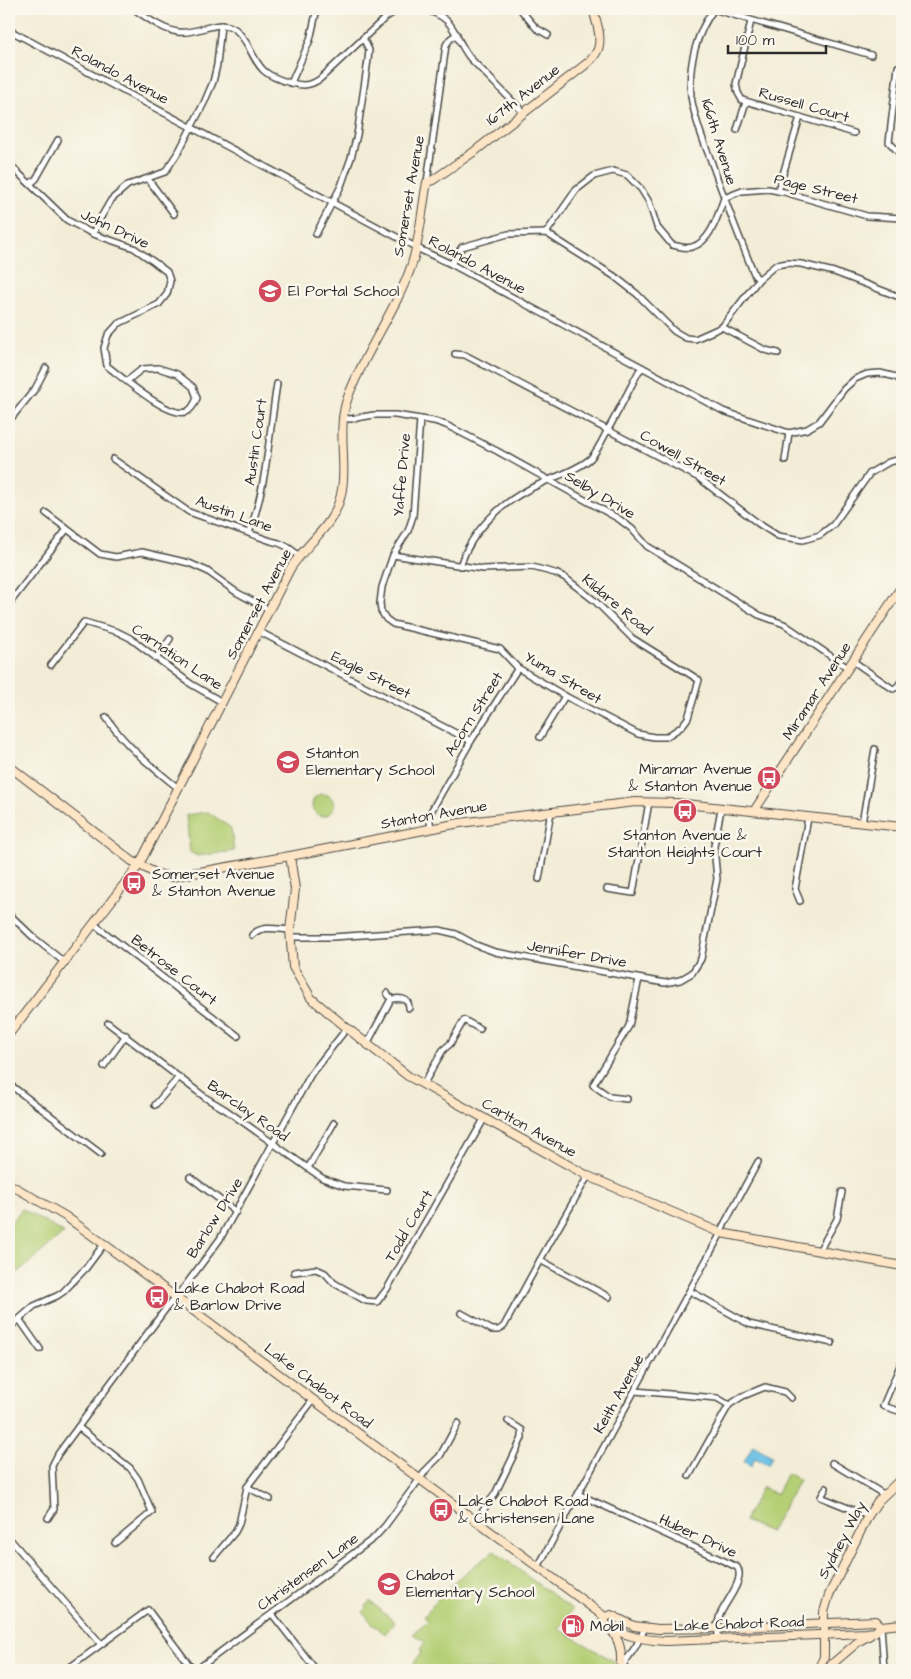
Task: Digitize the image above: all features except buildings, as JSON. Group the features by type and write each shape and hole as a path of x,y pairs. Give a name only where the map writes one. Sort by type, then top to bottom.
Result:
{"street":[{"path":"134,9 166,29 177,32 188,32 221,25 230,26 243,37 257,64 266,73 291,83 306,85 313,84 320,79 385,18 399,9"},
{"path":"291,83 310,40 317,9"},
{"path":"423,9 439,14 446,19 457,34 464,51 523,112"},
{"path":"520,9 536,28 548,35"},
{"name":"167th Avenue","path":"427,182 434,180 474,151 585,65 597,53 599,42 598,26 592,9"},
{"path":"704,9 713,9 871,55"},
{"name":"166th Avenue","path":"713,9 701,30 692,65 691,94 695,116 724,198 755,276 759,279"},
{"path":"746,102 742,100 738,93 736,84 752,21"},
{"path":"93,234 112,200 128,185 162,174 167,170 179,151 204,103 214,76 221,25"},
{"name":"Rolando Avenue","path":"9,30 451,264 723,411 789,433"},
{"name":"Somerset Avenue","path":"10,1031 139,865 290,569 330,520 339,502 343,473 342,418 351,389 407,277 416,247 446,45 457,34"},
{"path":"316,234 344,180 357,135 369,50 368,44 363,38"},
{"path":"898,67 889,142 902,156"},
{"name":"Russell Court","path":"737,130 746,102 854,133"},
{"path":"778,191 800,117"},
{"path":"30,184 36,179 58,140"},
{"name":"John Drive","path":"9,164 67,220 93,234 134,248 167,272 170,281 167,294 159,304 118,324 108,335 104,348 107,366 126,381 144,395 167,409 178,413 186,412 193,407 197,398 193,387 176,374 158,368 142,369 126,381"},
{"path":"546,233 576,190 594,176 613,171 627,175 641,189 649,202 657,227 672,245 691,248 705,240 715,222 724,198"},
{"path":"148,179 174,214"},
{"name":"Page Street","path":"724,198 742,191 768,189 867,216 902,218"},
{"path":"451,264 462,247 508,234 546,233 614,276 637,294 679,335 695,339 722,328 759,279 776,265 788,263 801,264 834,272 902,298"},
{"path":"722,328 765,350 778,353"},
{"name":"Cowell Street","path":"455,354 465,355 699,478 759,524 778,536 803,540 820,535 833,525 870,473 889,462 902,460"},
{"path":"9,421 35,389 46,368"},
{"path":"460,566 466,551 476,535 498,510 529,489 590,459 608,430 638,371 643,368"},
{"path":"785,460 789,433 807,429 819,422 844,389 855,379 867,374 880,373 896,377 902,382"},
{"name":"Austin Court","path":"249,533 263,484 277,384"},
{"path":"9,410 14,414"},
{"name":"Selby Drive","path":"342,418 350,419 384,414 446,425 626,523 647,546 759,615 784,624 848,668"},
{"name":"Yaffe Drive","path":"382,587 393,555 408,532 413,516 420,419"},
{"name":"Austin Lane","path":"113,460 190,512 283,544 299,556"},
{"path":"46,513 95,551 105,556 116,557 142,552 189,562 207,571 236,592 269,610"},
{"path":"9,604 67,529"},
{"name":"Kildare Road","path":"393,555 483,569 532,567 555,573 564,577 596,601 632,638 699,680"},
{"name":"Miramar Avenue","path":"754,812 902,586"},
{"name":"Yuma Street","path":"382,587 381,611 386,619 393,624 500,650 518,668 565,696 638,734 666,737 681,727 688,718 699,680"},
{"name":"Carnation Lane","path":"51,665 84,622 125,635 191,684 222,702"},
{"name":"Eagle Street","path":"258,631 471,741"},
{"path":"156,658 170,639"},
{"path":"853,660 893,689 898,687 902,680"},
{"name":"Acorn Street","path":"431,828 429,815 471,741 518,668"},
{"path":"540,737 565,696"},
{"path":"106,717 128,746 178,788"},
{"path":"862,823 875,749"},
{"name":"Stanton Avenue","path":"9,766 139,865 162,876 171,877 290,856 460,822 628,803 649,802 902,827"},
{"path":"607,889 633,893 649,802"},
{"name":"Jennifer Drive","path":"252,935 265,928 290,934 332,937 438,930 456,934 482,948 495,952 665,983 676,982 688,976 699,964 703,953 717,879 714,846 721,809"},
{"path":"539,879 551,812"},
{"path":"800,901 795,889 808,818"},
{"name":"Carlton Avenue","path":"290,856 295,889 290,934 293,967 311,998 408,1076 588,1176 721,1233 902,1266"},
{"path":"9,914 33,937 64,962"},
{"name":"Betrose Court","path":"94,924 238,1036"},
{"path":"627,1099 610,1097 593,1085 629,1026 638,978"},
{"path":"367,1044 389,996 406,1000 409,1003 409,1008"},
{"path":"424,1085 443,1050 450,1044 464,1020 480,1029"},
{"name":"Barclay Road","path":"108,1023 206,1098 322,1178 344,1186 387,1190"},
{"name":"Barlow Drive","path":"48,1518 54,1509 52,1466 58,1454 220,1239 311,1074 347,1028"},
{"path":"104,1066 126,1035"},
{"path":"155,1105 179,1077"},
{"path":"9,1084 101,1154"},
{"name":"Todd Court","path":"294,1272 316,1269 325,1273 334,1283 366,1301 377,1302 387,1289 484,1119"},
{"path":"308,1168 334,1123"},
{"name":"Keith Avenue","path":"538,1567 690,1291 758,1162"},
{"path":"461,1313 492,1330 499,1330 504,1326 588,1176"},
{"path":"190,1177 236,1212"},
{"name":"Lake Chabot Road","path":"9,1185 65,1216 104,1244 605,1617 611,1615 634,1626 645,1628 718,1628 876,1621 878,1629"},
{"path":"819,1251 838,1219 842,1192"},
{"path":"9,1328 34,1306 62,1292 86,1268 104,1244"},
{"path":"540,1260 609,1298"},
{"path":"690,1291 749,1324 832,1344"},
{"path":"19,1319 40,1349"},
{"path":"902,1361 883,1406 902,1412"},
{"path":"690,1476 729,1405 743,1396 765,1387 785,1392 791,1398"},
{"path":"635,1391 705,1396 717,1398 729,1405"},
{"path":"214,1557 235,1532 239,1524 247,1487 313,1400"},
{"path":"476,1520 495,1494 522,1438 522,1430 508,1421"},
{"name":"Christensen Lane","path":"195,1670 374,1538 427,1469 440,1456 458,1423"},
{"path":"78,1427 130,1468 138,1479 152,1512 115,1543"},
{"path":"832,1463 884,1495"},
{"name":"Sydney Way","path":"818,1670 824,1657 824,1612 829,1595 868,1516 884,1495 902,1478"},
{"path":"247,1487 270,1499"},
{"path":"826,1488 821,1497 868,1516"},
{"name":"Huber Drive","path":"578,1494 740,1570 740,1578 720,1614 718,1639"},
{"path":"9,1538 101,1644"},
{"path":"63,1670 148,1610 195,1670"},
{"path":"272,1614 316,1670"},
{"path":"605,1617 605,1624 620,1644 622,1655 620,1670"},
{"name":"Lake Chabot Road","path":"608,1626 640,1638 666,1641 824,1635 878,1629 902,1624"},
{"path":"620,1670 645,1628"},
{"path":"824,1670 858,1641 878,1629 884,1670"},
{"path":"205,1664 209,1670"}],"green space":[{"path":"323,794 331,797 334,805 331,813 323,816 315,813 312,805 315,797"},
{"path":"208,812 231,828 234,851 197,856 190,852 186,815"},
{"path":"22,1209 64,1233 9,1280 9,1225"},
{"path":"787,1473 799,1480 770,1532 744,1521 762,1487 776,1494"},
{"path":"494,1551 572,1610 559,1629 615,1662 610,1670 416,1670 418,1668 413,1664 422,1652 420,1650 425,1642 413,1634 414,1632 428,1621 424,1617 446,1588 449,1589 456,1580"},
{"path":"370,1601 395,1622 385,1634 363,1612"}],"water":[{"path":"753,1445 772,1456 768,1465 755,1458 751,1466 744,1462"}],"place":[{"name":"El Portal School","path":"270,291"},
{"name":"Stanton Elementary School","path":"288,762"},
{"name":"Miramar Avenue & Stanton Avenue","path":"769,778"},
{"name":"Stanton Avenue & Stanton Heights Court","path":"685,811"},
{"name":"Somerset Avenue & Stanton Avenue","path":"134,883"},
{"name":"Lake Chabot Road & Barlow Drive","path":"157,1297"},
{"name":"Lake Chabot Road & Christensen Lane","path":"441,1510"},
{"name":"Chabot Elementary School","path":"389,1584"},
{"name":"Mobil","path":"573,1626"}]}
